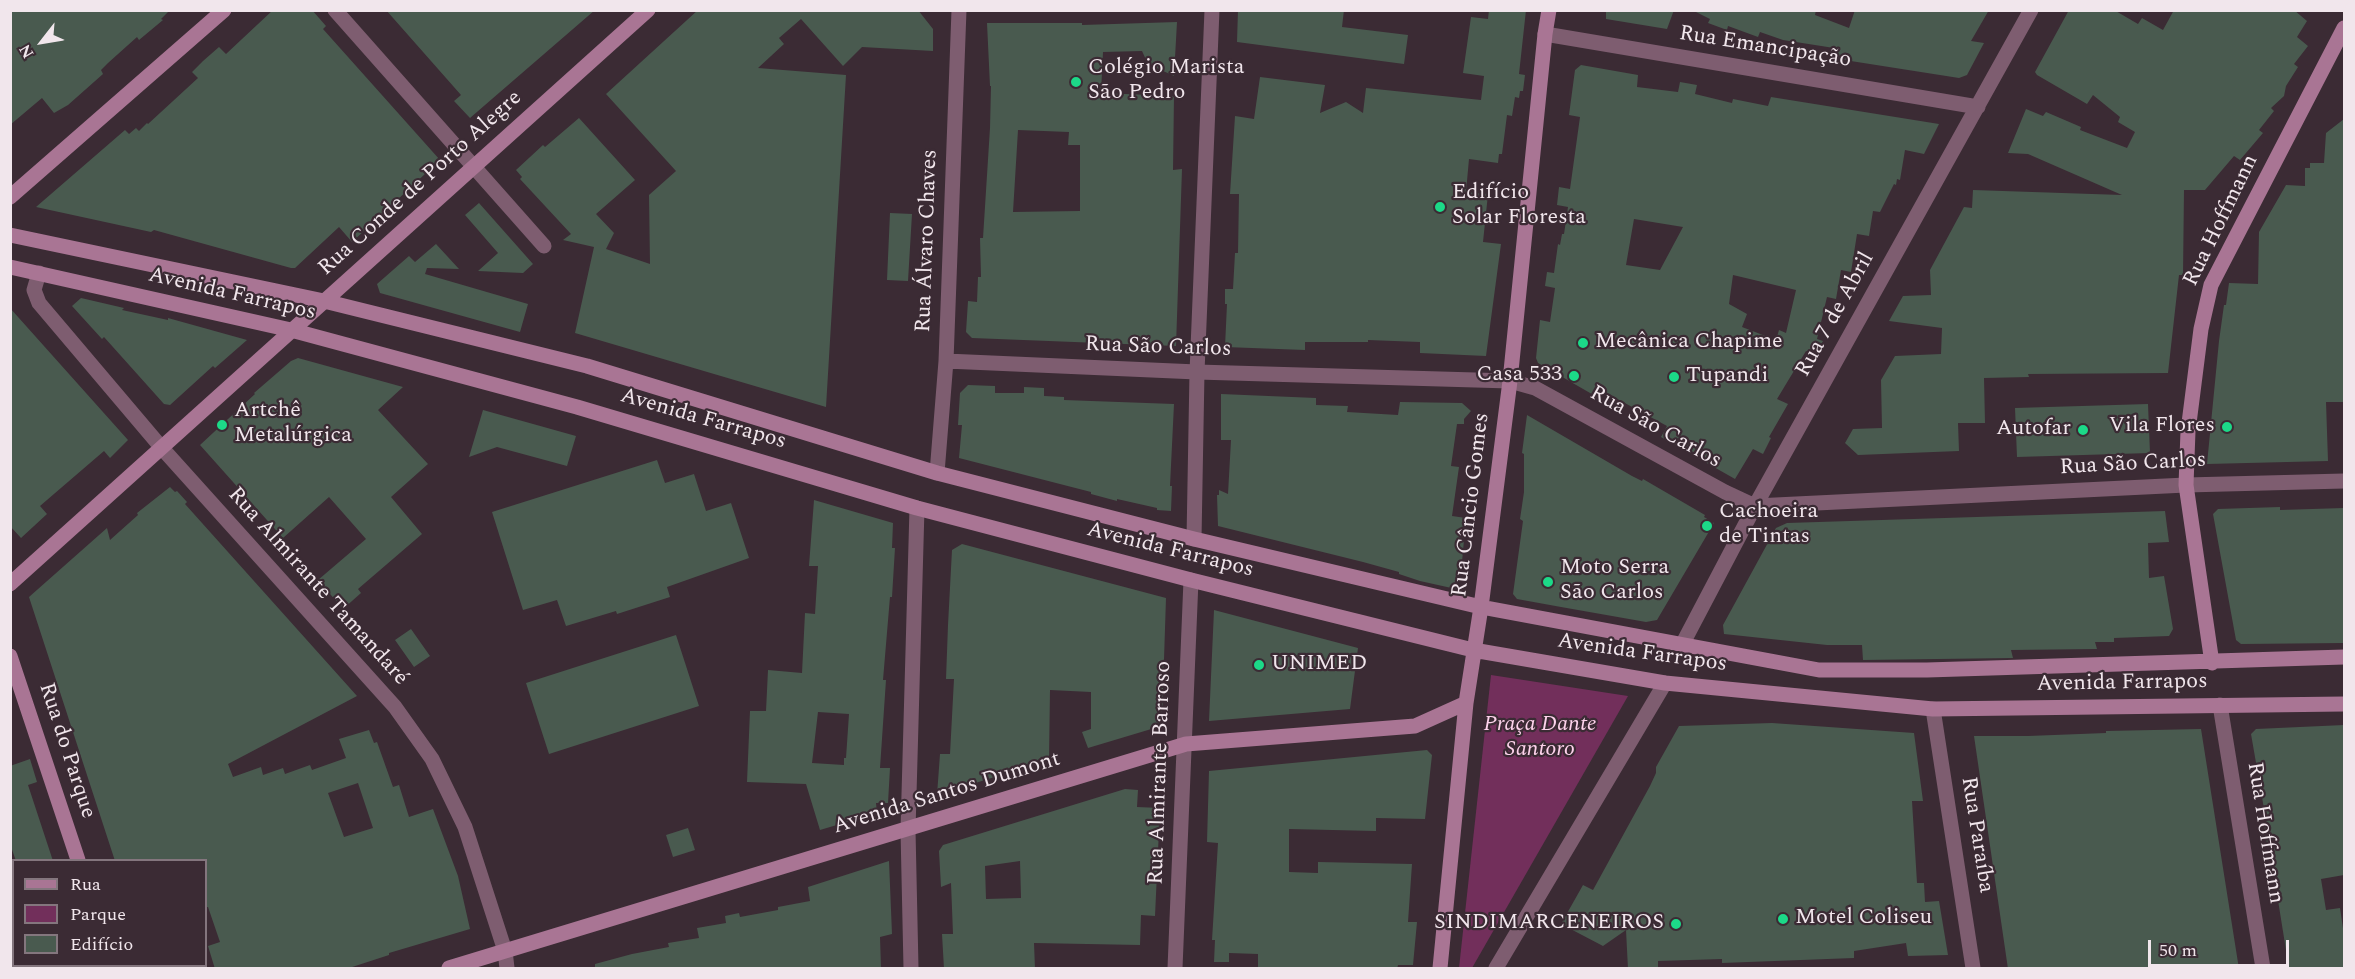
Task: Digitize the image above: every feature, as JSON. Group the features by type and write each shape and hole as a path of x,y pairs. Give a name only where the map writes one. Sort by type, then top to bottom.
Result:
{"main road":[{"path":"10,197 224,10"},
{"name":"Rua Conde de Porto Alegre","path":"10,584 648,10"},
{"name":"Rua Câncio Gomes","path":"1440,969 1466,703 1481,607 1510,381 1545,34 1550,10"},
{"name":"Rua Hoffmann","path":"2212,663 2186,485 2188,431 2194,375 2211,285 2344,28"},
{"name":"Avenida Farrapos","path":"10,235 324,300 586,366 937,473 1194,539 1481,607 1819,670 1927,670 2212,663 2344,657"},
{"name":"Avenida Farrapos","path":"10,267 291,330 577,407 917,508 1191,580 1473,650 1665,683 1933,709 2344,704"},
{"name":"Rua do Parque","path":"10,656 77,859"},
{"name":"Avenida Santos Dumont","path":"449,969 1186,744 1415,726 1466,703"}],"street":[{"path":"335,10 544,246"},
{"name":"Rua Álvaro Chaves","path":"937,473 946,361 959,10"},
{"path":"1194,539 1197,372 1212,10"},
{"name":"Rua 7 de Abril","path":"1683,643 1755,506 2031,10"},
{"name":"Rua Emancipação","path":"1545,34 1978,107"},
{"name":"Rua Almirante Tamandaré","path":"39,273 34,290 39,303 161,447 395,707 432,759 465,827 505,951 507,969"},
{"name":"Rua São Carlos","path":"946,361 1197,372 1510,381 1535,388 1725,492 1755,506 2186,485 2344,481"},
{"path":"911,969 908,830 917,508"},
{"name":"Rua Almirante Barroso","path":"1175,969 1191,580"},
{"path":"1496,969 1665,683"},
{"name":"Rua Hoffmann","path":"2220,705 2264,969"},
{"name":"Rua Paraíba","path":"1933,709 1973,969"}],"green space":[{"name":"Praça Dante Santoro","path":"1491,675 1628,696 1472,968 1459,968"}],"building":[{"path":"10,10 170,10 161,19 163,20 139,40 137,37 108,63 101,70 103,74 68,105 54,113 42,98 10,125"},
{"path":"273,10 312,10 326,26 323,29 440,160 352,242 339,227 295,268 291,268 154,230 151,232 36,207 125,130 129,134 136,128 139,131 148,124 198,78 192,72 203,61 219,47 226,54"},
{"path":"386,10 595,10 470,118 454,101 461,95"},
{"path":"698,10 918,10 933,29 933,51 862,47 843,66 801,19 779,38 784,44 758,68 846,75 826,407 575,333 594,247 563,240 571,234 520,179 522,177 516,170 543,145 545,147 579,118 635,180 596,214 614,233 606,249 650,264 649,195 676,171 606,94"},
{"path":"1238,10 1344,10 1342,27 1408,35 1404,64 1237,42"},
{"path":"1489,10 1526,10 1519,74 1525,75 1523,91 1520,91 1519,98 1515,97 1512,116 1507,115 1502,154 1499,154 1498,163 1469,159 1466,192 1488,194 1483,242 1501,244 1486,356 1420,353 1420,342 1368,340 1368,342 1305,342 1305,350 1225,347 1227,304 1225,304 1225,289 1233,289 1235,253 1238,253 1239,194 1230,194 1235,116 1254,119 1260,77 1325,85 1320,113 1346,102 1363,113 1366,88 1481,100 1484,76 1463,73 1471,17 1488,19"},
{"path":"1606,10 1674,10 1667,29 1606,19"},
{"path":"1692,10 1816,10 1815,15 1849,28 1855,10 1989,10 1971,41 1984,43 1967,75 1959,78 1838,59 1839,55 1832,53 1834,48 1783,40 1760,32 1758,37 1728,26 1727,30 1708,23 1710,19"},
{"path":"2069,10 2114,10 2138,24 2142,18 2163,30 2174,10 2294,10 2307,21 2297,37 2308,46 2294,64 2298,67 2286,86 2284,96 2271,108 2274,111 2259,130 2263,133 2240,160 2234,156 2205,190 2184,190 2183,275 2179,275 2168,373 2028,374 2029,377 1984,378 1985,423 1958,423 1959,451 1858,455 1845,443 1853,429 1882,428 1881,380 1895,356 1941,354 1942,328 1889,321 1903,296 1931,295 1930,270 1964,207 1972,208 1973,190 2122,195 2028,154 2008,153 2026,109 2043,116 2046,112 2081,127 2080,130 2127,148 2135,132 2118,122 2120,117 2093,95 2087,104 2035,72"},
{"path":"1177,22 1174,76 1148,64 1142,51 1103,52 1101,93 1174,96 1173,170 1182,169 1176,346 972,338 966,332 968,301 977,302 978,277 981,277 980,238 983,238 991,86 987,23 1082,23 1082,25","holes":["1018,130 1069,132 1068,145 1080,145 1080,211 1013,212"]},
{"path":"1581,65 1638,75 1637,87 1678,92 1680,82 1697,85 1695,94 1732,103 1733,99 1768,106 1771,97 1939,124 1924,154 1905,150 1900,180 1897,179 1896,185 1894,184 1880,212 1873,211 1869,236 1857,234 1851,272 1841,270 1836,299 1827,297 1817,339 1823,341 1816,354 1806,351 1777,399 1788,404 1769,437 1771,438 1763,454 1753,449 1735,479 1661,437 1667,426 1601,390 1597,397 1538,363 1536,358 1540,320 1550,322 1555,288 1545,286 1547,272 1554,273 1558,244 1560,245 1562,234 1564,234 1568,207 1557,205 1559,187 1570,189 1580,117 1569,115 1575,70","holes":["1634,219 1683,227 1660,270 1626,265","1733,275 1796,290 1786,333 1779,330 1776,340 1742,327 1747,314 1729,304"]},
{"path":"2344,119 2344,402 2326,402 2328,461 2207,464 2219,341 2229,283 2258,284 2259,232 2286,185 2305,186 2305,168 2310,168 2310,163 2324,163 2326,133"},
{"path":"479,203 533,264 523,273 478,271 498,253 465,215"},
{"path":"890,213 912,214 908,281 887,280"},
{"path":"436,244 459,269 427,268 425,274 528,304 520,332 380,293 377,284 409,256 415,262"},
{"path":"81,298 124,308 122,310 168,320 168,318 247,340 215,368 213,366 170,405 164,404 104,337 102,339 72,306"},
{"path":"10,308 128,440 110,458 104,451 40,506 47,514 21,538 10,526"},
{"path":"298,358 403,387 378,410 428,464 391,497 422,534 358,589 361,593 343,609 318,580 366,539 329,497 283,538 200,445 254,393 291,361"},
{"path":"968,385 995,386 995,393 1024,393 1024,387 1044,388 1044,396 1064,397 1064,400 1174,404 1171,511 1157,510 1157,508 1117,499 1117,501 1091,494 1091,492 959,458 962,425 958,425 960,393"},
{"path":"1221,394 1316,398 1316,405 1348,406 1347,412 1398,415 1400,402 1462,403 1471,411 1464,419 1464,424 1457,424 1451,466 1459,467 1452,516 1466,518 1462,562 1459,564 1456,589 1420,581 1399,574 1399,572 1363,562 1218,526 1217,495 1219,495 1219,490 1228,494 1231,440 1221,440"},
{"name":"Autofar","path":"2148,404 2150,453 2017,457 2015,408"},
{"path":"483,410 576,436 567,466 497,447 469,457"},
{"path":"1527,415 1632,476 1642,481 1643,479 1705,515 1704,517 1714,523 1657,620 1646,622 1561,607 1517,599 1513,594 1523,521 1520,519 1524,492 1524,454 1522,453"},
{"path":"657,460 665,483 694,474 706,511 731,503 749,558 667,587 670,597 617,614 616,611 566,626 557,600 523,610 492,512"},
{"path":"170,487 175,492 177,491 187,502 185,504 357,696 228,764 233,777 261,767 263,775 283,768 285,774 310,765 312,770 346,758 339,739 369,730 374,743 377,742 393,787 399,785 409,817 433,809 458,876 470,929 389,953 389,955 346,969 215,969 208,946 220,942 207,907 207,859 114,859 29,597 107,528 110,540 138,515 137,513","holes":["358,783 373,828 344,837 328,793"]},
{"path":"814,500 893,523 892,548 895,548 883,680 886,680 880,768 890,768 888,803 876,803 877,813 820,830 806,784 747,782 750,711 766,711 768,670 802,673 805,613 815,614 818,566 809,566","holes":["818,712 849,714 844,765 812,763"]},
{"path":"2280,507 2280,510 2344,508 2344,643 2241,644 2236,640 2213,514 2218,509"},
{"path":"2165,511 2169,542 2148,543 2149,578 2164,576 2173,629 2169,636 2114,638 2114,642 2095,642 2097,649 2011,650 2013,658 1863,660 1862,645 1827,645 1724,634 1723,625 1776,528 1787,523"},
{"path":"962,544 1166,598 1162,721 1158,727 1088,748 1082,732 1091,729 1091,692 1050,690 1049,760 937,795 940,754 950,754 954,679 946,679 952,550"},
{"name":"UNIMED","path":"1214,610 1358,648 1350,709 1209,721"},
{"path":"411,629 430,656 414,667 395,640"},
{"path":"676,635 699,706 549,754 526,683"},
{"path":"1772,723 1914,733 1923,801 1912,801 1917,883 1924,883 1925,902 1939,901 1948,955 1908,956 1906,943 1854,951 1854,958 1722,963 1722,959 1658,961 1658,969 1628,969 1626,930 1603,946 1561,924 1583,885 1593,890 1650,786 1656,773 1656,767 1679,726"},
{"path":"2344,725 2344,875 2321,879 2326,910 2340,908 2344,935 2344,969 2289,969 2269,844 2267,844 2264,826 2267,826 2251,734 2256,729"},
{"path":"2201,729 2239,969 2008,969 1974,736"},
{"path":"1427,750 1432,755 1425,819 1376,818 1376,831 1289,829 1289,872 1318,873 1318,862 1412,864 1408,922 1417,922 1413,965 1398,965 1397,969 1258,969 1258,954 1229,953 1229,962 1214,962 1215,940 1212,940 1218,843 1207,842 1209,771"},
{"path":"30,759 37,782 28,785 52,859 15,859 10,844 10,766"},
{"path":"1125,789 1138,790 1137,807 1160,808 1155,916 1141,915 1140,945 1034,943 1035,969 944,969 942,934 953,934 951,883 941,887 939,851 943,845","holes":["1020,861 1021,898 986,899 985,866"]},
{"path":"688,828 695,850 673,857 666,835"},
{"path":"889,861 892,934 880,937 881,969 595,969 595,964 669,947 668,943 699,938 697,928 726,923 725,916 739,913 740,917 810,901 808,887"}],"place":[{"name":"Colégio Marista São Pedro","path":"1076,82"},
{"name":"Edifício Solar Floresta","path":"1440,207"},
{"name":"Mecânica Chapime","path":"1583,343"},
{"name":"Casa 533","path":"1574,376"},
{"name":"Tupandi","path":"1674,377"},
{"name":"Artchê Metalúrgica","path":"222,425"},
{"name":"Vila Flores","path":"2227,427"},
{"name":"Autofar","path":"2083,430"},
{"name":"Cachoeira de Tintas","path":"1707,526"},
{"name":"Moto Serra São Carlos","path":"1548,582"},
{"name":"UNIMED","path":"1259,665"},
{"name":"Motel Coliseu","path":"1783,919"},
{"name":"SINDIMARCENEIROS","path":"1676,924"}]}
